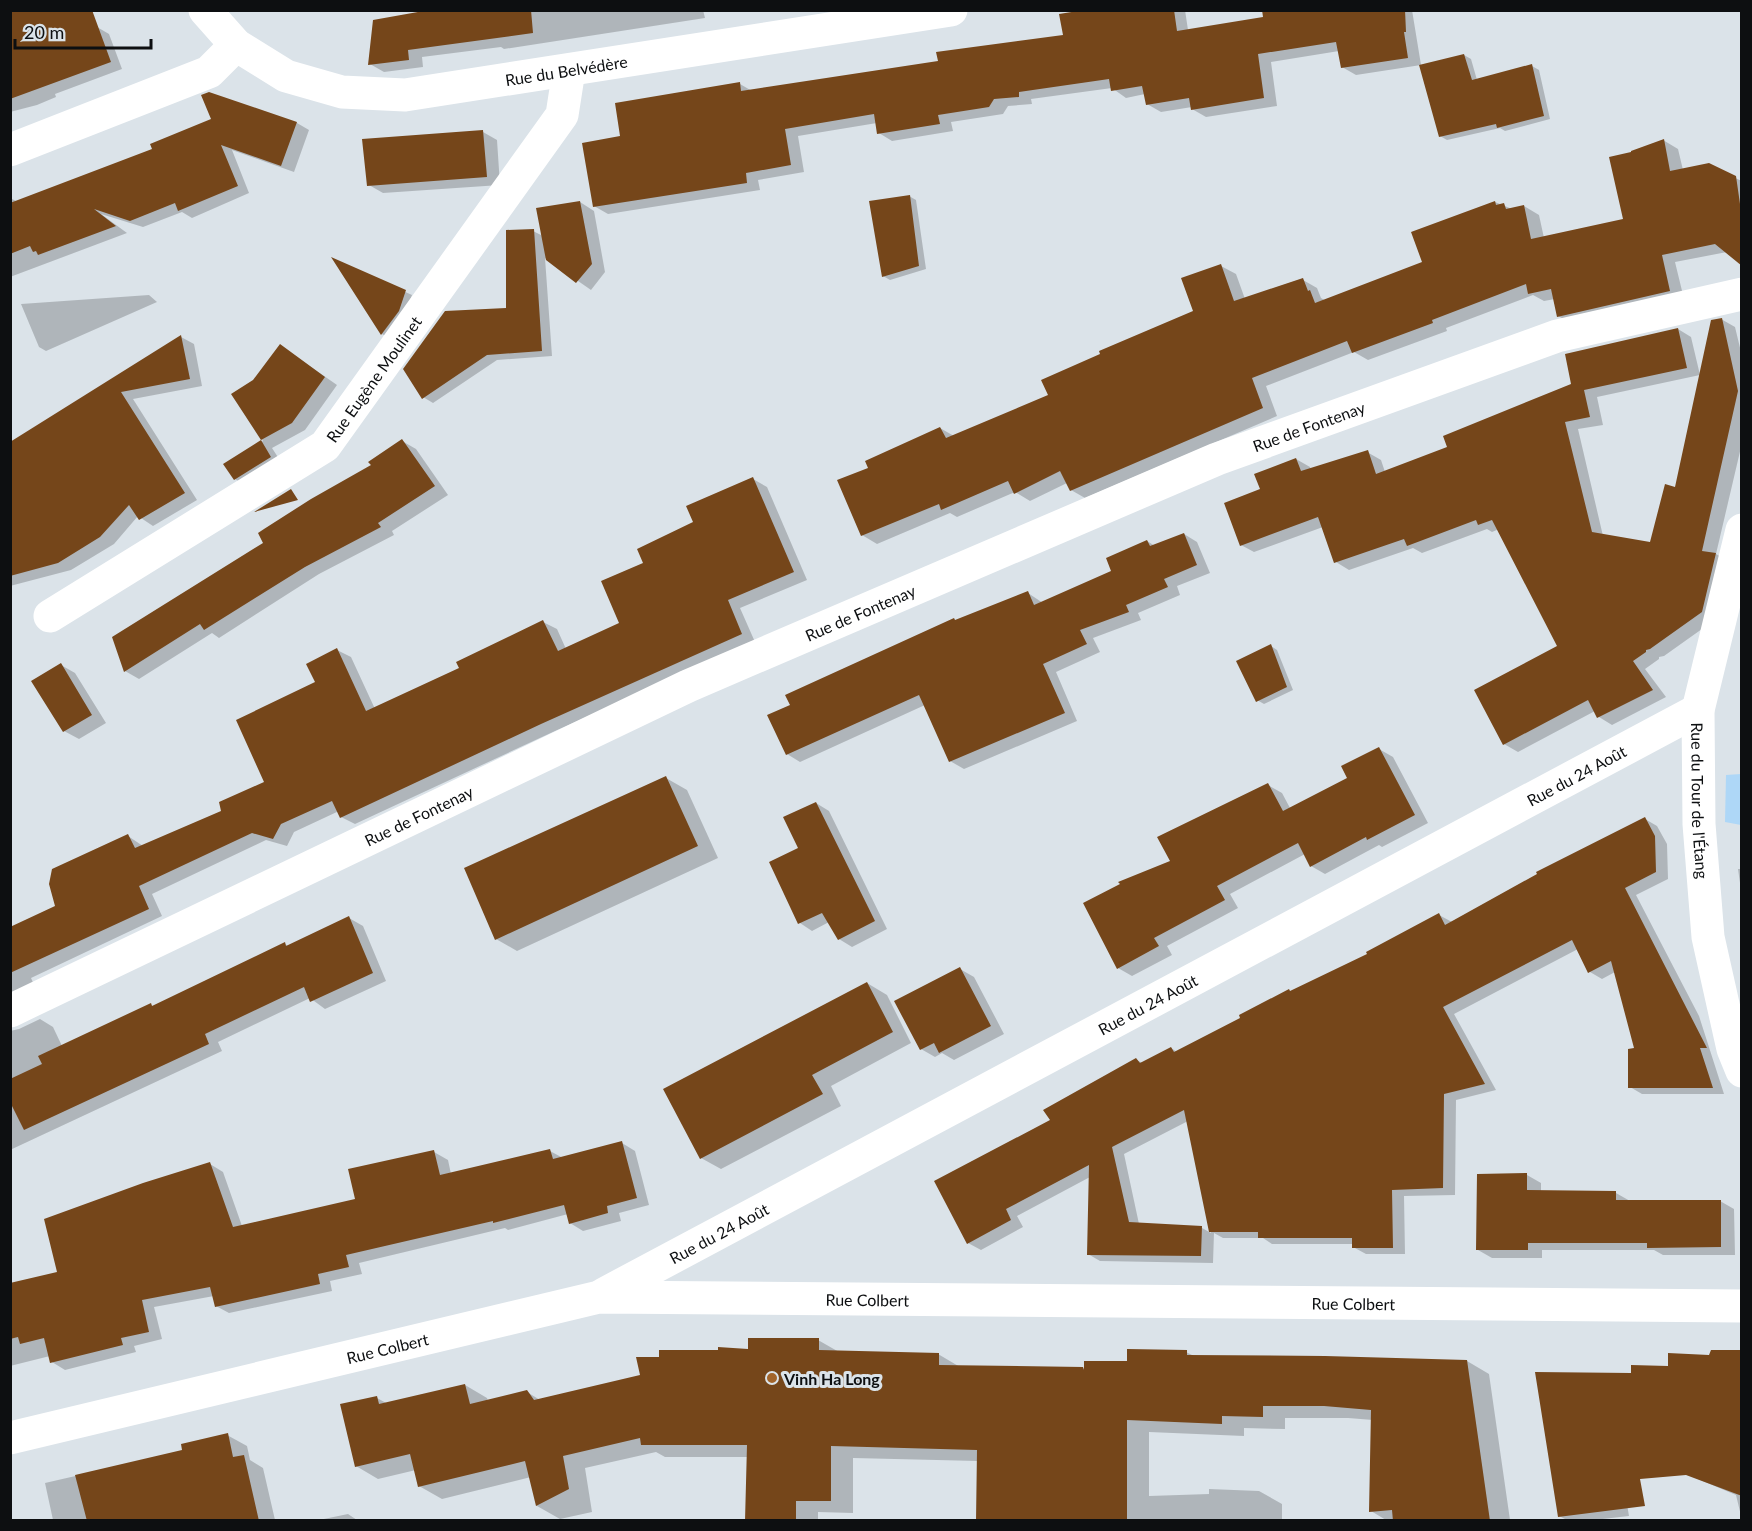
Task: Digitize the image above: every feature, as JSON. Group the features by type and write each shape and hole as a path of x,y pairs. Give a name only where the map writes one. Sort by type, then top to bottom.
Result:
{"street":[{"name":"Rue du Belvédère","path":"205,10 236,45 286,76 342,92 405,95 951,10"},
{"path":"10,150 209,72 236,45"},
{"name":"Rue Eugène Moulinet","path":"50,616 325,446 562,115 569,70"},
{"name":"Rue de Fontenay","path":"10,1011 688,686 1217,459 1557,336 1742,294"},
{"name":"Rue du Tour de l'Étang","path":"1742,530 1698,710 1699,824 1708,937 1733,1049 1742,1071"},
{"name":"Rue du 24 Août","path":"599,1297 1698,710"},
{"name":"Rue Colbert","path":"10,1438 599,1297 1742,1306"}],"shaded area":[{"path":"1741,774 1741,825 1725,822 1726,775"}],"building":[{"path":"10,10 92,10 111,62 10,99"},
{"path":"429,10 531,10 533,33 408,50 409,60 368,65 373,20"},
{"path":"1084,10 1174,10 1177,31 1263,17 1262,10 1405,10 1406,32 1404,32 1408,58 1341,68 1336,42 1258,54 1264,98 1191,110 1189,98 1146,105 1142,86 1111,91 1109,79 1019,92 1019,97 994,99 989,107 938,115 940,124 877,134 874,114 785,129 791,165 746,173 747,183 593,207 582,143 620,136 615,103 740,82 741,91 938,61 936,52 1063,35 1059,14"},
{"path":"1464,54 1472,80 1532,64 1544,116 1497,128 1496,124 1439,137 1419,65"},
{"path":"209,92 297,122 281,166 221,145 238,186 178,211 175,203 130,221 94,209 116,226 38,255 30,246 10,254 10,203 152,149 150,144 211,119 201,95"},
{"path":"483,130 487,177 367,186 362,139"},
{"path":"1664,139 1670,171 1709,163 1736,176 1742,218 1742,266 1715,244 1662,255 1670,291 1557,317 1551,289 1528,294 1526,284 1432,320 1433,323 1352,353 1347,341 1252,378 1263,408 1070,491 1060,471 1014,494 1008,481 941,510 939,504 861,536 837,480 868,468 865,461 940,427 946,438 1048,395 1041,380 1100,354 1099,351 1193,311 1181,278 1221,264 1234,301 1303,278 1315,303 1422,262 1411,232 1495,201 1496,205 1504,203 1506,209 1524,205 1531,239 1623,219 1609,157 1631,152"},
{"path":"910,195 919,266 882,277 869,201"},
{"path":"580,201 592,264 576,283 546,260 536,208"},
{"path":"534,229 542,351 487,355 422,399 403,369 445,311 506,308 506,230"},
{"path":"331,257 406,290 399,311 381,335"},
{"path":"1722,318 1738,391 1702,551 1716,553 1702,612 1633,661 1653,690 1597,718 1588,700 1503,745 1474,690 1557,646 1492,520 1478,525 1476,520 1407,546 1404,539 1334,563 1318,517 1240,546 1224,503 1260,489 1254,474 1296,458 1301,471 1368,450 1376,474 1447,447 1443,436 1571,384 1565,354 1678,328 1687,368 1584,390 1590,417 1565,422 1592,532 1650,542 1665,484 1675,487 1711,320"},
{"path":"181,335 190,379 121,392 185,493 139,520 129,505 100,537 58,563 10,576 10,442"},
{"path":"280,344 325,377 292,423 261,440 231,394 253,380"},
{"path":"402,439 435,486 378,523 381,527 305,567 204,630 200,624 124,672 112,637 263,543 258,533 311,499 371,465 368,462"},
{"path":"261,440 271,457 234,480 223,464"},
{"path":"753,477 794,572 728,600 742,634 541,724 340,818 332,801 281,824 273,839 252,833 139,886 149,909 10,973 10,927 55,906 49,884 52,869 128,834 135,848 221,811 219,802 264,782 236,720 315,682 306,664 337,648 366,711 459,668 456,662 543,620 558,651 619,623 601,581 643,563 637,549 693,522 686,506"},
{"path":"291,489 298,500 254,512"},
{"path":"1184,533 1197,565 1164,579 1168,587 1126,605 1129,612 1080,630 1087,644 1043,664 1065,713 949,762 919,695 786,755 767,715 790,705 785,695 954,618 955,620 1028,591 1034,605 1111,571 1106,558 1147,540 1150,546"},
{"path":"1271,644 1287,687 1256,702 1236,661"},
{"path":"61,663 92,715 63,732 31,681"},
{"path":"1379,747 1415,815 1367,840 1366,837 1310,867 1298,843 1217,886 1225,900 1154,938 1159,946 1117,969 1083,903 1120,884 1118,882 1170,861 1157,837 1268,783 1283,811 1347,778 1341,766"},
{"path":"666,776 698,846 495,940 464,868"},
{"path":"816,802 875,921 838,940 822,913 798,924 769,862 798,848 783,817"},
{"path":"1645,817 1655,836 1656,872 1625,888 1707,1048 1700,1048 1713,1088 1628,1088 1628,1049 1634,1048 1611,961 1588,973 1572,940 1443,1007 1485,1084 1444,1094 1443,1188 1392,1190 1393,1248 1352,1248 1352,1238 1258,1238 1258,1232 1209,1232 1184,1110 1112,1147 1129,1222 1202,1226 1201,1256 1087,1255 1089,1165 1006,1209 1011,1220 967,1244 934,1181 1050,1120 1043,1110 1136,1058 1140,1063 1171,1047 1174,1052 1240,1018 1239,1015 1289,989 1290,991 1367,954 1366,952 1439,913 1445,925 1537,874 1536,872"},
{"path":"349,916 373,973 310,1002 304,987 205,1034 209,1044 24,1130 10,1102 10,1079 42,1064 38,1056 151,1003 152,1006 285,942 286,946"},
{"path":"960,967 991,1026 939,1053 934,1043 920,1050 894,1001"},
{"path":"867,982 893,1032 812,1075 823,1094 700,1159 663,1089"},
{"path":"622,1141 637,1198 607,1206 608,1213 569,1224 564,1205 346,1255 349,1267 318,1274 320,1284 215,1307 210,1287 142,1300 149,1332 121,1338 123,1345 50,1363 44,1338 20,1344 18,1337 10,1339 10,1283 57,1272 44,1219 143,1183 210,1162 233,1227 355,1199 348,1169 434,1150 440,1175 550,1149 553,1159"},
{"path":"1527,1173 1527,1190 1616,1191 1616,1200 1721,1200 1721,1247 1647,1248 1647,1243 1528,1243 1528,1250 1476,1250 1477,1174"},
{"path":"748,1338 819,1338 819,1350 939,1353 939,1365 1083,1367 1084,1370 1084,1361 1127,1361 1127,1349 1187,1350 1187,1355 1467,1360 1490,1521 1393,1521 1392,1510 1369,1512 1371,1410 1324,1406 1263,1406 1263,1417 1222,1416 1222,1424 1127,1420 1127,1521 976,1521 977,1450 831,1446 831,1501 796,1501 796,1521 745,1521 747,1445 641,1445 640,1438 563,1456 569,1489 536,1506 525,1461 418,1487 410,1454 355,1467 340,1404 377,1396 379,1404 465,1384 470,1404 527,1390 534,1400 640,1375 636,1357 659,1357 659,1350 718,1350 718,1347 748,1349"},
{"path":"1711,1350 1742,1350 1742,1496 1686,1475 1640,1479 1645,1506 1558,1517 1535,1372 1631,1373 1631,1365 1668,1366 1668,1353 1709,1355"},
{"path":"228,1433 233,1457 244,1455 259,1521 87,1521 75,1475 182,1450 181,1444"}],"place":[{"name":"Vinh Ha Long","path":"772,1378"}]}
